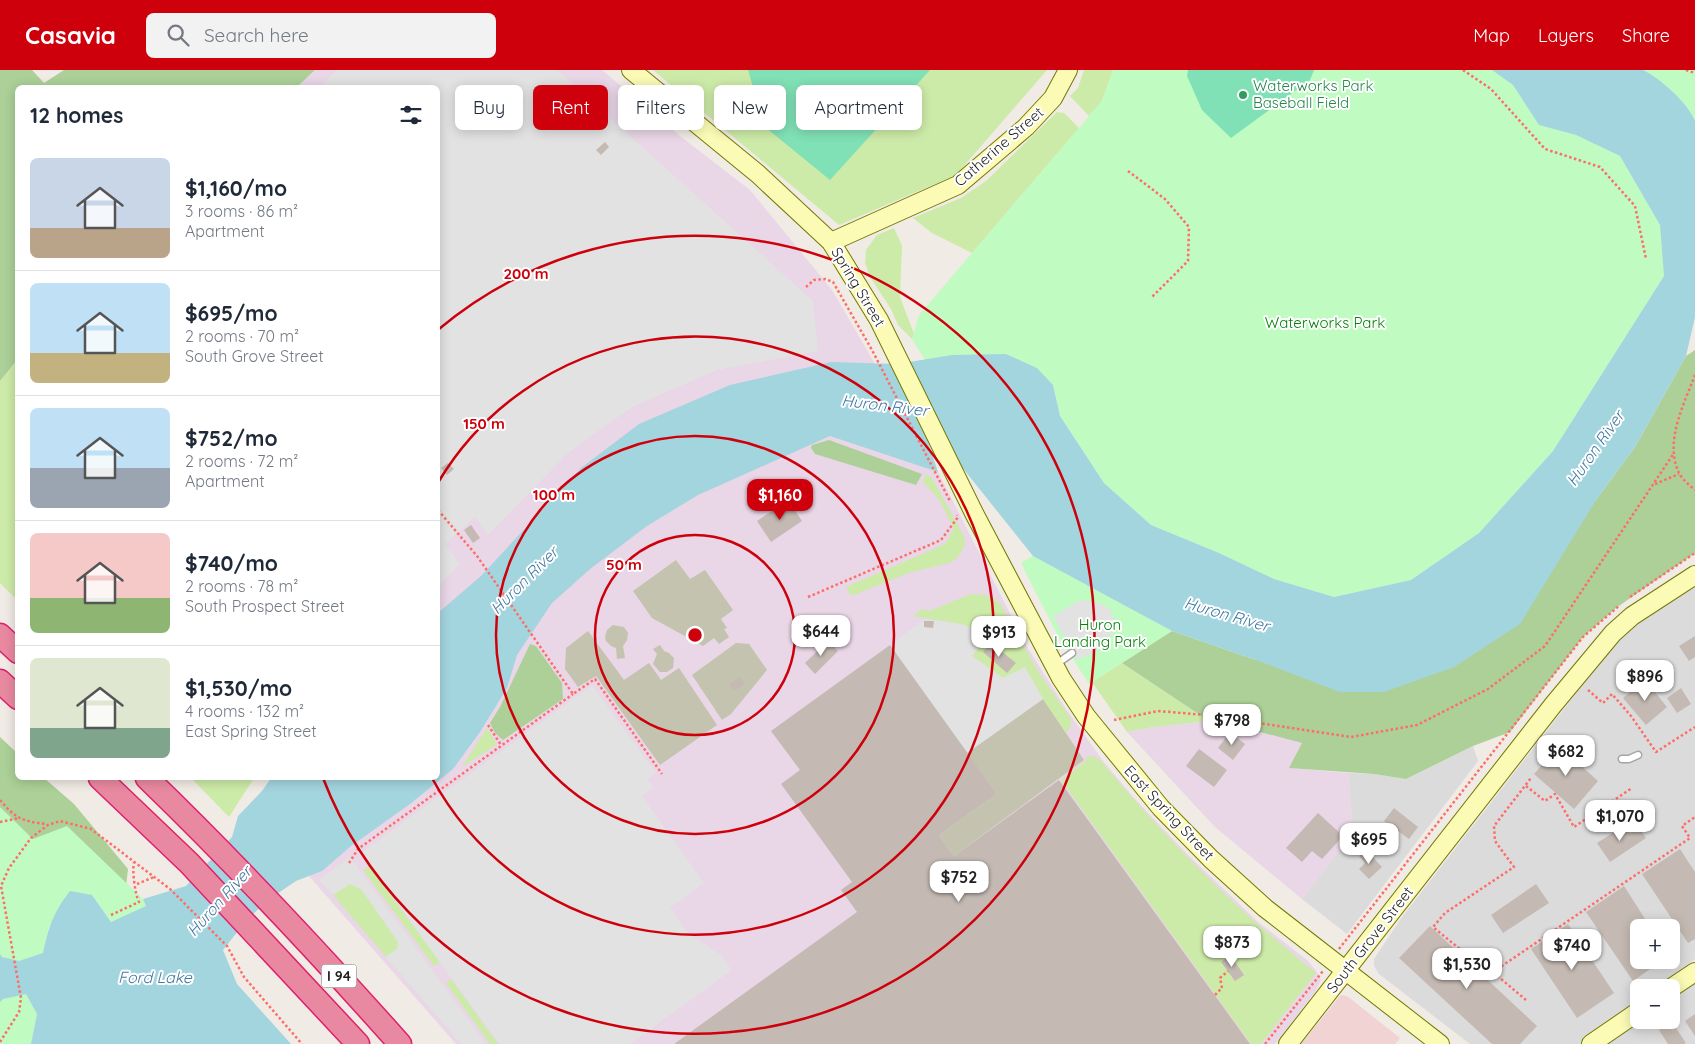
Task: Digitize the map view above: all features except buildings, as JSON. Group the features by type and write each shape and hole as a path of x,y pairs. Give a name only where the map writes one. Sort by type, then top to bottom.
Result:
{"highway":[{"path":"0,635 15,649"},
{"path":"0,681 15,695"},
{"name":"I 94","path":"102,780 189,863 358,1044"},
{"name":"I 94","path":"149,780 210,839 276,908 400,1044"}],"main road":[{"name":"Spring Street","path":"630,70 758,174 831,242 879,320 966,516"},
{"name":"Catherine Street","path":"831,242 958,185 1026,127 1053,98 1068,70"},
{"name":"East Spring Street","path":"966,516 1086,716 1161,808 1211,859 1264,908 1440,1044"},
{"name":"South Grove Street","path":"1288,1044 1553,705 1613,633 1632,616 1695,576"},
{"path":"1680,982 1695,972"},
{"path":"1591,1044 1630,1017"}],"lane":[{"path":"1054,665 1072,652"},
{"path":"1622,759 1630,759 1638,755"}],"path":[{"path":"1464,70 1491,89 1545,149 1600,167 1635,206 1646,259"},
{"path":"1686,70 1695,73"},
{"path":"1128,171 1165,199 1189,227 1188,261 1151,298"},
{"path":"806,287 814,280 825,279 833,282 966,516 941,540 808,597"},
{"path":"1695,375 1676,429 1674,453 1679,474 1695,490"},
{"path":"1114,720 1158,710 1351,736 1417,726 1488,689 1545,646 1674,453"},
{"path":"1653,485 1679,474"},
{"path":"440,512 478,556 574,694"},
{"path":"349,863 358,849 595,679 662,774"},
{"path":"1588,690 1603,703 1612,694 1631,716 1656,752 1695,727"},
{"path":"488,725 502,746"},
{"path":"1526,1000 1488,968 1483,968 1433,927 1445,913 1514,867 1495,841 1494,826 1531,778"},
{"path":"1526,786 1545,801 1555,794 1574,827 1632,788"},
{"path":"0,800 24,822 48,825"},
{"path":"1493,972 1690,838 1682,826 1695,817"},
{"path":"0,822 19,818"},
{"path":"0,1042 19,1012 21,998 2,886 9,868 31,838 48,825 60,821 92,829 170,889 227,946 244,977 302,1044"},
{"path":"111,915 140,902 137,897 136,884 132,872 134,862"},
{"path":"136,884 154,877"},
{"path":"1215,995 1222,988 1220,978 1228,971"}],"shaded area":[{"path":"315,70 602,70 620,85 618,85 618,130 673,130 750,190 832,290 938,472 1026,645 1066,709 1103,761 1134,798 1187,854 1258,922 1307,960 1317,972 1321,980 1315,992 1275,1044 456,1044 309,876 435,780 440,780 440,85 299,85"},
{"path":"337,70 557,70 574,85 533,85 533,130 608,130 608,116 618,125 618,130 623,130 813,301 818,351 717,370 632,407 569,452 488,535 475,517 445,544 460,564 440,584 440,85 322,85"},
{"path":"676,560 690,579 705,570 733,610 721,619 727,628 724,629 729,637 719,644 714,638 703,646 652,618 633,591"},
{"path":"1695,585 1695,959 1688,964 1695,975 1695,1044 1470,1044 1379,974 1374,966 1374,959 1402,917 1612,647 1630,628"},
{"path":"1081,600 1097,602 1110,609 1115,621 1112,634 1103,645 1091,654 1076,660 1053,616"},
{"path":"925,619 960,624 990,633 972,656 1003,678 1025,667 1043,699 967,753 890,645"},
{"path":"613,625 624,627 628,633 627,640 623,646 625,658 617,659 616,648 606,641 607,630"},
{"path":"588,631 624,680 649,663 661,680 679,668 717,725 660,765 596,676 578,687 565,669 566,648"},
{"path":"736,643 749,644 767,670 731,714 722,720 692,675"},
{"path":"660,645 664,651 674,658 673,668 667,672 660,672 653,664 657,654 653,649"},
{"path":"592,685 656,773 647,779 654,787 642,796 704,883 670,908 688,933 721,955 732,970 630,1044 499,1044 361,853"},
{"path":"1043,699 1084,760 954,856 939,835 997,794 967,753"},
{"path":"1209,721 1241,727 1302,743 1290,768 1348,773 1353,832 1302,899 1215,827 1127,732"},
{"path":"1473,746 1478,761 1347,934 1302,899 1353,832 1348,773 1374,774 1406,779"},
{"path":"350,857 486,1044 461,1044 386,957 397,949 398,942 361,889 350,884 333,895 319,880"},
{"path":"1341,995 1347,996 1400,1038 1395,1044 1301,1044"}],"green space":[{"path":"0,70 32,70 44,83 64,70 315,70 299,85 15,85 15,362 0,381"},
{"path":"653,70 1047,70 956,175 839,225 725,130 786,130 786,85 714,85 714,121 704,112 704,85 671,85"},
{"path":"748,70 930,70 916,85 796,85 796,130 875,130 830,180 769,130 786,130 786,85 752,85"},
{"path":"1084,70 1113,70 1102,101 1089,116 1070,96 1078,88"},
{"name":"Waterworks Park","path":"1113,70 1492,70 1513,85 1540,125 1576,135 1620,156 1660,225 1664,276 1553,451 1479,533 1411,580 1334,597 1274,579 1219,553 1151,525 1104,483 1060,416 1053,385 952,355 925,360 912,339 919,315 1102,101"},
{"name":"Waterworks Park Baseball Field","path":"1188,70 1314,70 1310,80 1231,138 1202,110 1187,76"},
{"path":"1643,70 1695,70 1695,121 1673,92"},
{"path":"1057,112 1064,113 1079,128 972,253 932,233 913,218 961,198 986,181"},
{"path":"894,228 902,246 900,297 914,334 912,339 898,325 891,309 870,277 865,263 866,250 877,235"},
{"path":"1695,350 1695,553 1616,608 1583,637 1510,732 1473,746 1406,779 1374,774 1289,768 1302,743 1241,727 1209,721 1122,663 1172,631 1256,660 1596,500 1635,447 1686,356"},
{"path":"15,362 15,598 0,583 0,381"},
{"path":"829,440 922,474 916,485 815,454 811,448 812,445"},
{"path":"926,474 932,478 965,538 964,547 958,557 950,563 911,572 851,596 846,587 945,544 954,528 938,498 923,482"},
{"name":"Huron Landing Park","path":"1033,556 1172,631 1089,684 1057,634 1021,563"},
{"path":"971,594 988,596 1001,605 1038,671 1071,719 1071,726 1066,733 1025,668 1003,678 972,656 990,633 960,624 913,616 922,609 929,611"},
{"path":"530,644 536,646 562,683 563,699 503,740 495,733 490,723 500,707"},
{"path":"1122,663 1209,721 1127,732 1092,682"},
{"path":"487,728 497,744 462,767"},
{"path":"0,737 15,751 15,780 46,780 74,804 128,869 125,895 70,891 0,876"},
{"path":"1093,756 1100,760 1192,862 1260,926 1316,973 1261,1044 1251,1044 1061,780 1087,760 1086,757"},
{"path":"193,780 253,780 229,817"},
{"path":"0,807 33,839 67,826 143,899 146,906 111,922 92,895 49,926 43,953 26,994 37,1014 31,1044 0,1044"},
{"path":"369,866 440,962 434,966 363,870"},
{"path":"350,884 361,889 398,942 397,949 386,957 333,895"},
{"path":"451,979 498,1044 490,1044 446,983"}],"water":[{"name":"Huron River","path":"1492,70 1643,70 1665,85 1680,99 1695,121 1695,317 1686,356 1635,447 1596,500 1520,624 1454,667 1384,692 1340,692 1172,631 1033,556 918,412 938,472 830,436 698,495 647,526 590,569 552,603 517,655 507,688 480,732 453,769 440,780 440,611 481,576 581,468 639,424 730,385 831,362 897,364 952,355 1006,354 1037,368 1053,385 1060,416 1104,483 1151,525 1219,553 1274,579 1334,597 1411,580 1479,533 1553,451 1664,276 1660,225 1620,156 1576,135 1539,125 1513,85"},
{"path":"270,780 439,780 410,804 351,846 322,871 296,881 268,900 246,921 223,950 237,984 291,1044 31,1044 37,1014 26,994 3,999 0,1002 0,954 2,957 19,961 43,953 52,920 70,891 92,895 111,922 146,906 143,899 186,886 232,837 238,816 262,791"}],"place":[{"name":"Waterworks Park Baseball Field","path":"1243,95"}],"water label":[{"name":"Ford Lake","path":"155,977"}]}
